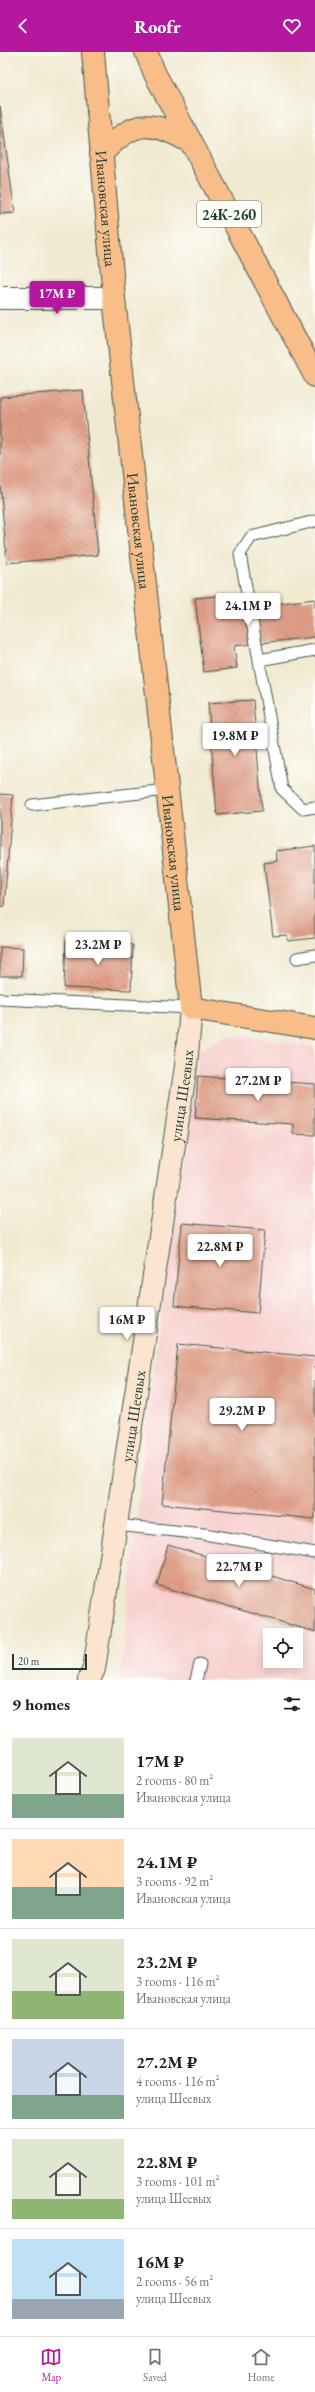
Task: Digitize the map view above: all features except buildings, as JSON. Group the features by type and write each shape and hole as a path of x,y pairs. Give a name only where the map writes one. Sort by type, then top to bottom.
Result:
{"main road":[{"name":"Ивановская улица","path":"93,52 114,298 191,1008"},
{"name":"24К-260","path":"146,52 155,74 315,376"},
{"path":"101,154 120,135 134,127 150,126 166,128 192,143"},
{"path":"191,1008 315,1028"},
{"name":"улица Шеевых","path":"89,1680 94,1669 189,1048 191,1008"}],"street":[{"path":"0,298 114,298"}],"lane":[{"path":"315,521 251,537 240,554 282,789 303,809 315,807"},
{"path":"259,660 315,650"},
{"path":"32,805 167,790"},
{"path":"297,958 315,955"},
{"path":"0,999 191,1008"},
{"path":"116,1525 204,1534 315,1552"},
{"path":"196,1680 200,1664"}],"shaded area":[{"path":"229,1034 315,1047 315,1680 120,1680 148,1407 199,1050"}]}
